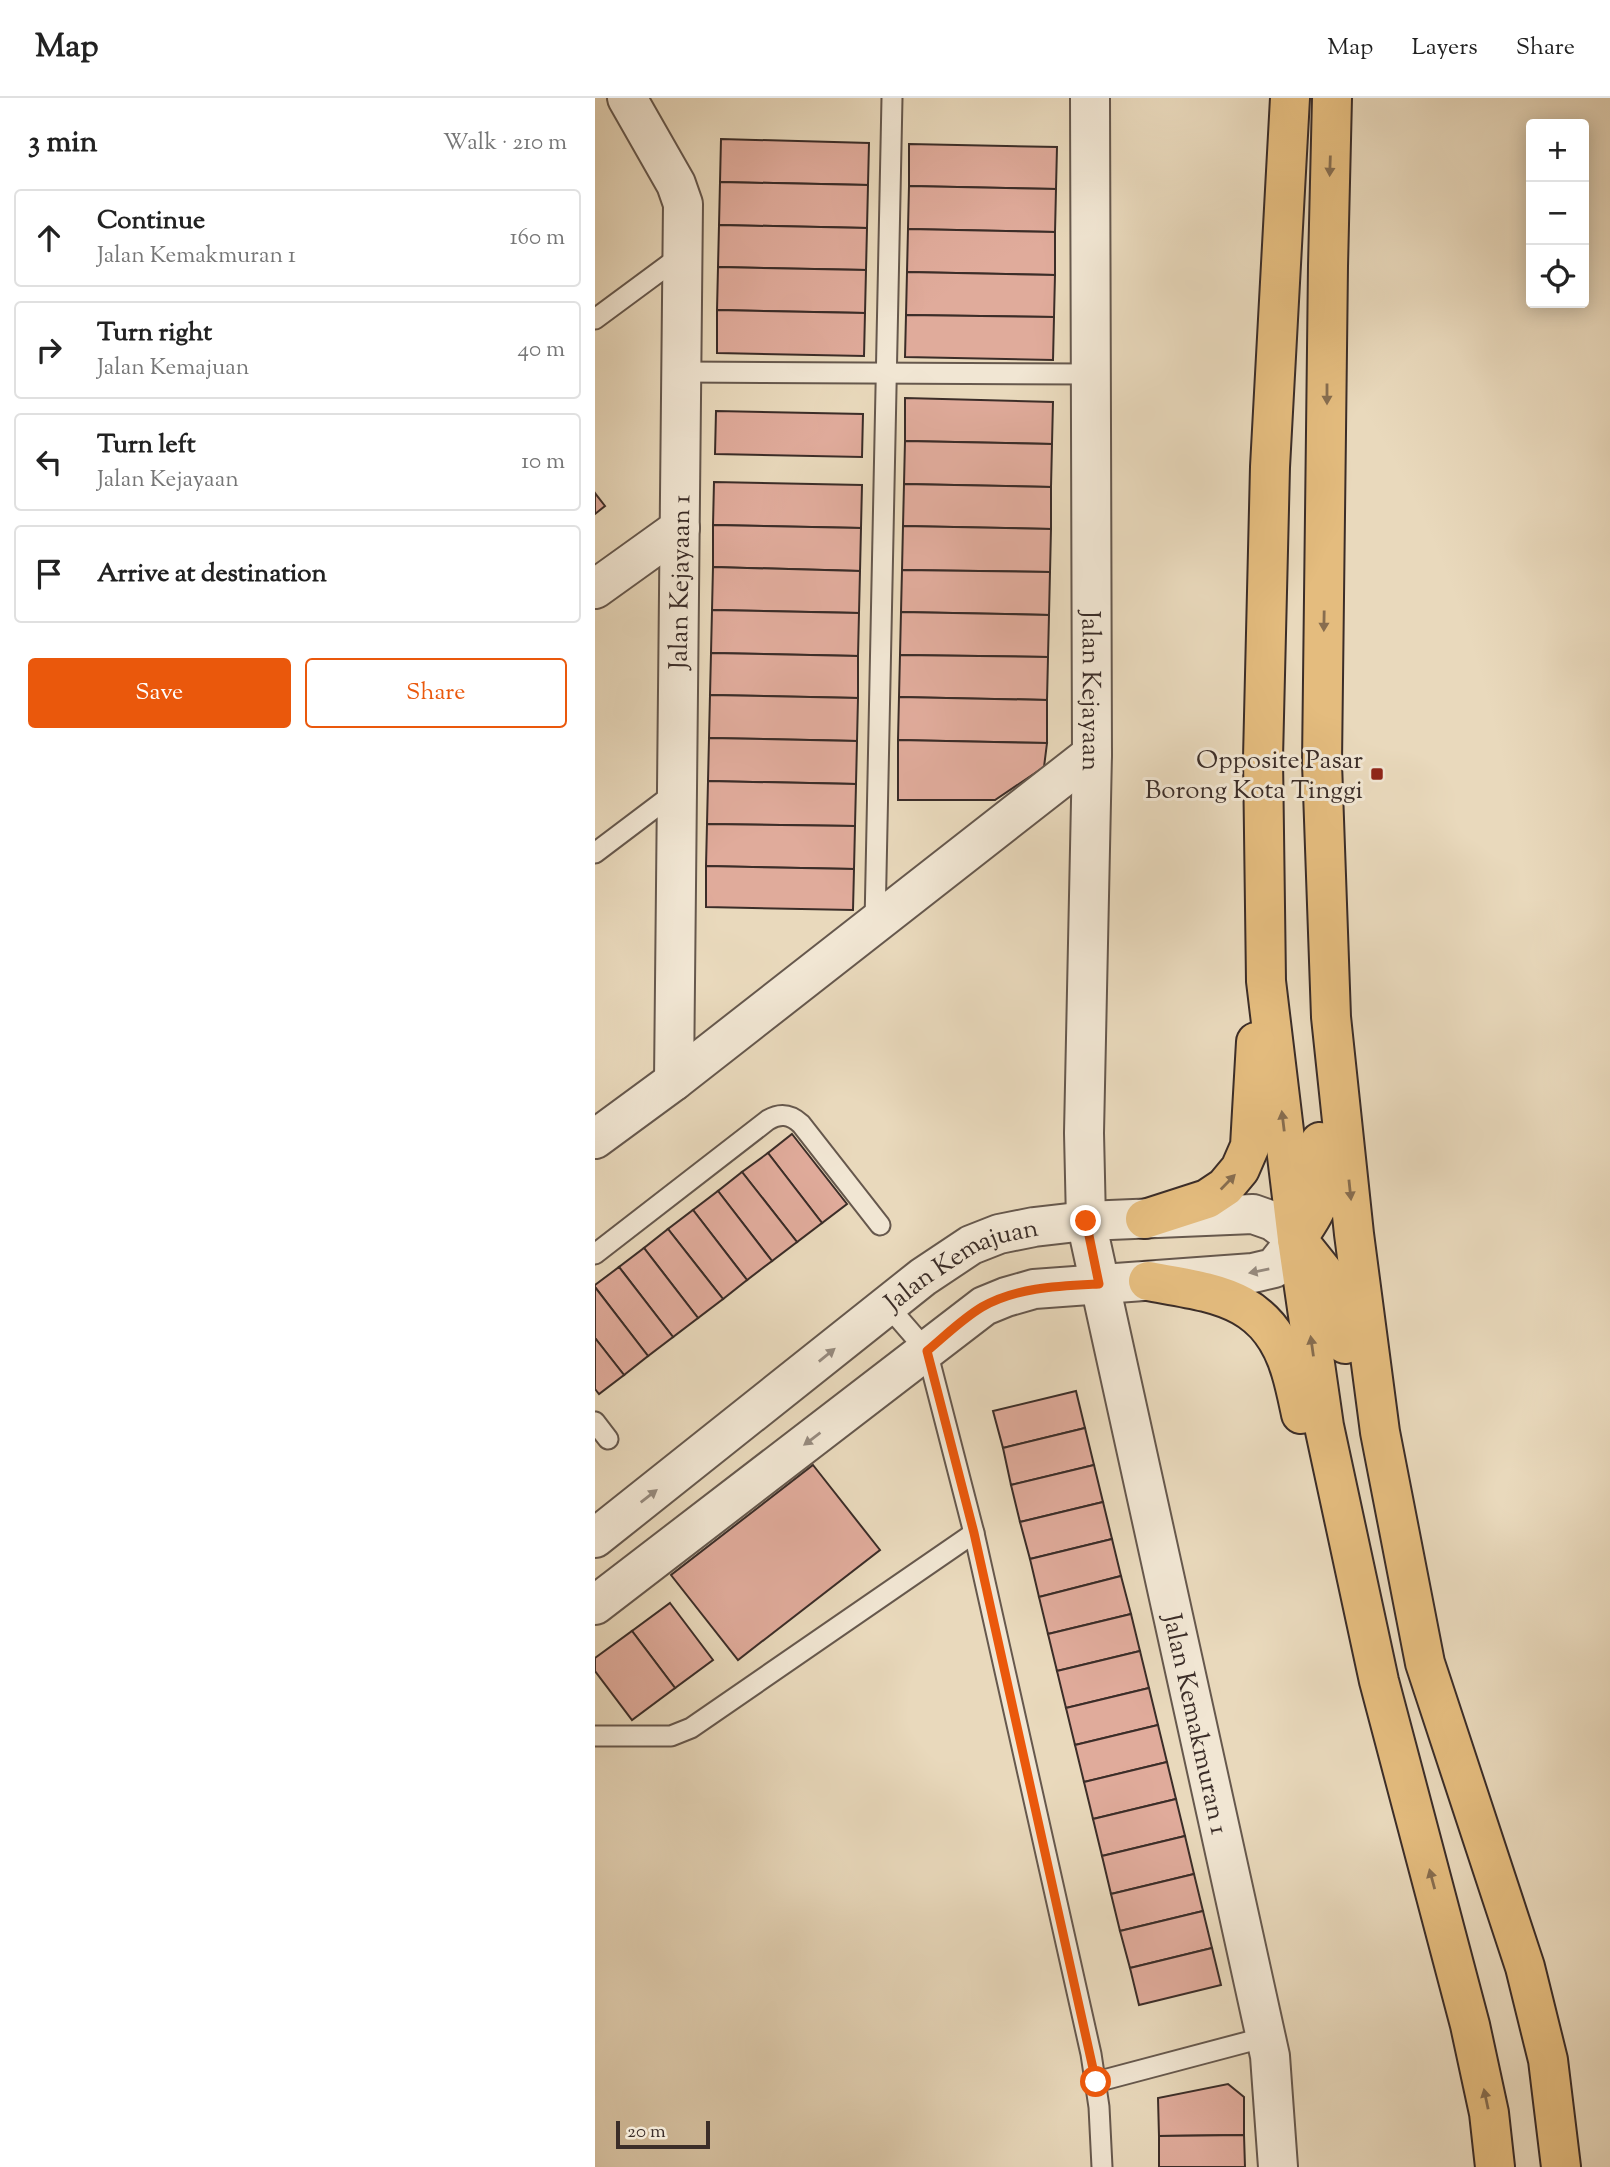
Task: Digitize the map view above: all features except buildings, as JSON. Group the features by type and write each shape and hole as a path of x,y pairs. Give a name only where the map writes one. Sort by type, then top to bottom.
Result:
{"highway":[{"path":"1290,98 1270,467 1263,758 1266,981 1297,1239 1324,1426 1379,1681 1470,2025 1489,2113 1495,2167"},
{"path":"1332,98 1322,763 1331,1017 1354,1234 1380,1432 1425,1663"},
{"path":"1297,1239 1316,1212 1324,1189 1314,1084 1305,886 1322,763"},
{"path":"1145,1219 1207,1199 1225,1187 1240,1169 1250,1146 1256,1032 1266,981"},
{"path":"1297,1239 1325,1274 1336,1294 1375,1522 1425,1663 1525,1967 1548,2060 1561,2167"},
{"path":"1147,1282 1209,1292 1238,1302 1256,1313 1280,1346 1291,1369 1302,1417 1340,1611 1379,1681"}],"street":[{"name":"Jalan Kejayaan 1","path":"627,98 682,197 674,1081"},
{"name":"Jalan Kejayaan","path":"1090,98 1092,754 1084,1133 1086,1221 1099,1284"},
{"path":"595,589 680,528"},
{"path":"595,1139 674,1081 1092,754"},
{"name":"Jalan Kemajuan","path":"595,1538 923,1277 971,1245 1011,1232 1086,1221 1253,1214 1273,1221 1297,1239 1274,1268 1253,1273 1034,1289 984,1306 595,1605"},
{"name":"Jalan Kemakmuran 1","path":"1099,1284 1270,2056 1278,2167"}],"lane":[{"path":"875,924 892,98"},
{"path":"595,319 683,254"},
{"path":"682,372 1090,374"},
{"path":"595,853 677,790"},
{"path":"595,1254 776,1116 794,1118 801,1124 880,1225"},
{"path":"888,1306 927,1351 974,1533 1096,2082 1102,2167"},
{"path":"595,1422 608,1439"},
{"path":"595,1736 671,1736 691,1728 974,1533"},
{"path":"1096,2082 1266,2037"}],"place":[{"name":"Opposite Pasar Borong Kota Tinggi","path":"1377,774"}],"route":[{"path":"1086,1221 1099,1284 1034,1289 1006,1297 984,1306 927,1351 974,1533 1096,2082"}]}
